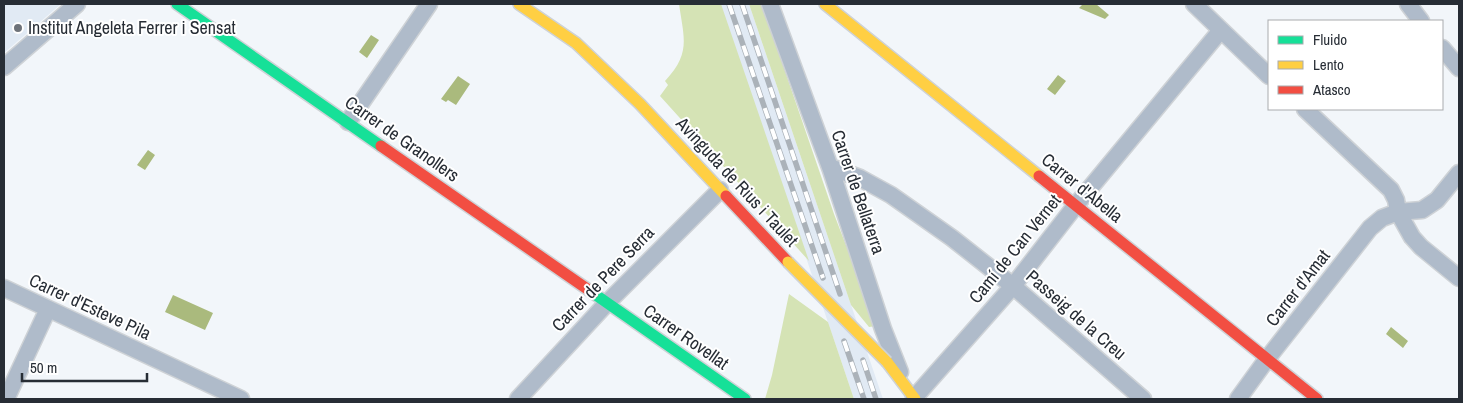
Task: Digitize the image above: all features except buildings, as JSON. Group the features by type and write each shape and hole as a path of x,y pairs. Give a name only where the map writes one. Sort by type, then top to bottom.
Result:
{"street":[{"path":"4,67 76,4"},
{"name":"Carrer de Granollers","path":"178,4 607,303"},
{"path":"348,122 429,4"},
{"name":"Avinguda de Rius i Taulet","path":"519,4 576,43 640,104 788,262 887,362 912,397"},
{"name":"Carrer de Bellaterra","path":"770,4 830,167 883,329 912,397"},
{"name":"Carrer d'Abella","path":"825,4 1317,399"},
{"path":"1194,4 1268,75"},
{"path":"1408,4 1420,20"},
{"name":"Camí de Can Vernet","path":"912,397 1013,286 1076,205 1221,30"},
{"path":"1443,49 1459,68"},
{"path":"1305,110 1391,190 1396,200 1398,212 1412,237 1421,247 1459,278"},
{"name":"Passeig de la Creu","path":"830,167 860,178 891,195 952,238 1013,286 1143,399"},
{"path":"1398,212 1422,210 1437,200 1459,173"},
{"name":"Carrer de Pere Serra","path":"518,399 607,303 720,190"},
{"name":"Carrer d'Amat","path":"1238,399 1370,228 1382,218 1398,212"},
{"name":"Carrer d'Esteve Pila","path":"4,288 240,399"},
{"name":"Carrer Rovellat","path":"607,303 745,399"},
{"path":"6,399 48,309"}],"shaded area":[{"name":"Institut Angeleta Ferrer i Sensat","path":"4,4 61,4 4,53"},
{"path":"679,4 721,4 809,261 660,96 668,85 665,81 679,62 684,45"},
{"path":"720,4 749,4 883,399 854,399"},
{"path":"749,4 762,4 834,214 877,326 869,327 851,305"},
{"path":"1083,4 1096,4 1109,15 1105,19 1079,8"},
{"path":"371,35 379,40 367,58 359,52"},
{"path":"1058,75 1066,81 1055,95 1047,89"},
{"path":"458,76 470,84 456,105 448,100 446,102 441,99"},
{"path":"148,150 155,155 145,170 137,165"},
{"path":"789,294 828,322 854,399 765,399"},
{"path":"173,295 213,313 205,330 165,312"},
{"path":"1391,327 1408,341 1403,348 1386,334"}],"railway":[{"path":"729,4 823,278"},
{"path":"742,4 840,294"},
{"path":"844,341 864,399"},
{"path":"863,360 876,399"}],"traffic: fast":[{"path":"177,4 381,146"},
{"path":"593,293 745,399"}],"traffic: slow":[{"path":"519,4 576,43 640,104 726,196"},
{"path":"825,4 1039,176"},
{"path":"788,262 887,362"},
{"path":"887,362 915,399"}],"traffic: jam":[{"path":"381,146 593,293"},
{"path":"1039,176 1317,399"},
{"path":"726,196 788,262"}],"place":[{"name":"Institut Angeleta Ferrer i Sensat","path":"18,28"}]}
